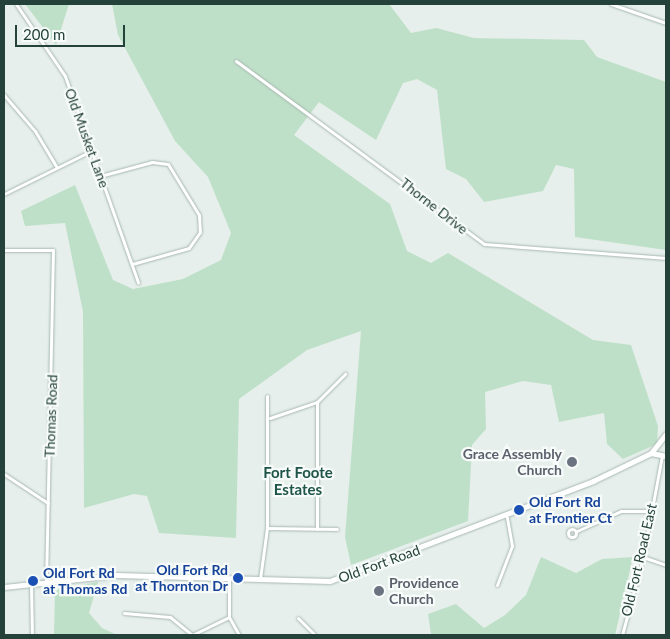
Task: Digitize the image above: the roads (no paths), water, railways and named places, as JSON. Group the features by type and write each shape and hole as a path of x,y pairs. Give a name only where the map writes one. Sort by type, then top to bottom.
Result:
{"main road":[{"name":"Old Fort Road","path":"4,588 116,576 330,582 508,517 651,453 666,434"}],"street":[{"name":"Old Musket Lane","path":"16,4 60,65 138,282"},
{"path":"611,4 666,23"},
{"name":"Thorne Drive","path":"236,61 484,244 666,258"},
{"path":"4,95 35,131 56,166"},
{"path":"4,194 56,166 91,151"},
{"path":"100,176 163,162 172,168 199,215 199,237 189,248 132,264"},
{"name":"Thomas Road","path":"4,250 53,250 46,582"},
{"path":"270,418 318,402 345,374"},
{"path":"260,581 267,528 270,418 267,396"},
{"path":"318,402 318,529"},
{"path":"651,453 664,456"},
{"name":"Old Fort Road East","path":"622,635 643,557 651,511 664,456"},
{"path":"4,474 48,504"},
{"path":"577,531 621,511 651,511"},
{"path":"496,585 512,546 508,517"},
{"path":"267,528 337,528"},
{"path":"643,557 666,565"},
{"path":"229,579 230,617 239,635"},
{"path":"31,584 32,635"},
{"path":"124,613 170,617 191,635 230,617"},
{"path":"298,618 315,635"}],"place":[{"name":"Grace Assembly Church","path":"572,462"},
{"name":"Old Fort Rd at Frontier Ct","path":"519,510"},
{"name":"Old Fort Rd at Thornton Dr","path":"238,578"},
{"name":"Old Fort Rd at Thomas Rd","path":"33,581"},
{"name":"Providence Church","path":"379,591"}],"district":[{"name":"Fort Foote Estates","path":"298,480"}]}
